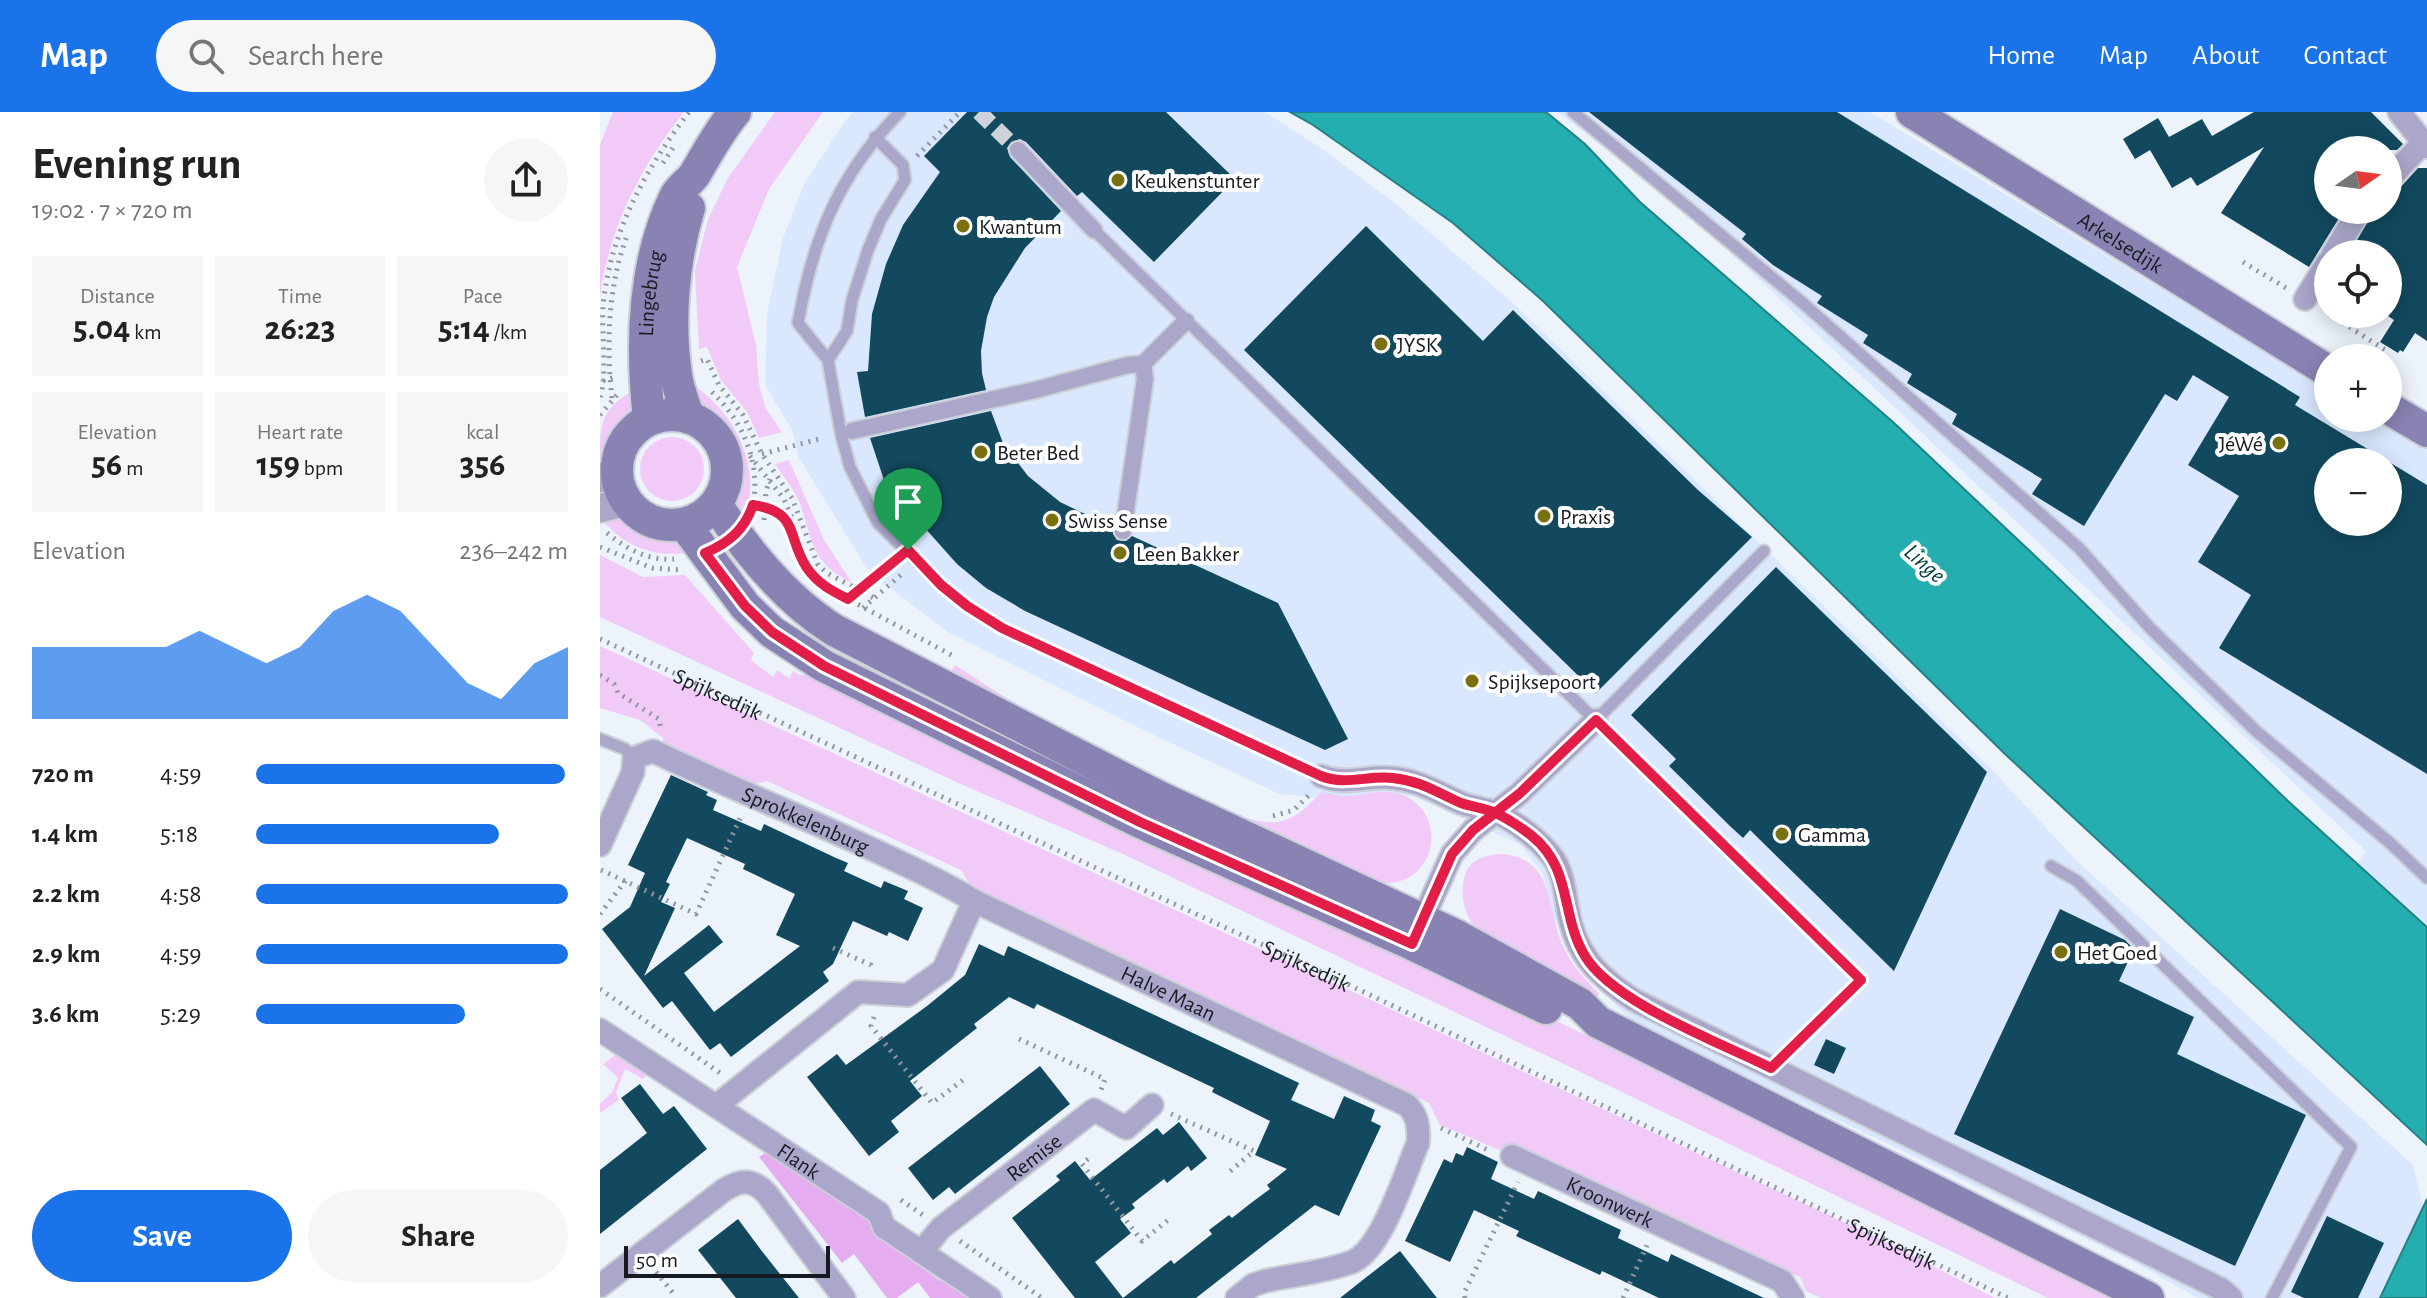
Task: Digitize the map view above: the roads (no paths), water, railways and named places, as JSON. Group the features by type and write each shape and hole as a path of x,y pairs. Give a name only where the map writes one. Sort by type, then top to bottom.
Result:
{"main road":[{"name":"Lingebrug","path":"649,419 692,199 693,177 709,147 735,112"},
{"name":"Arkelsedijk","path":"1912,112 2314,362"},
{"name":"Lingebrug","path":"660,372 688,417"},
{"path":"672,415 688,417 712,432 726,458 727,477 716,504 702,517 684,524 668,525 652,522 613,505 619,488 608,475 625,441 649,419 672,415"},
{"path":"2402,416 2427,431"},
{"path":"716,504 736,535 805,612 834,630 1417,932 1540,1006 1572,1019 1598,1022 2148,1298"},
{"path":"684,524 745,606 763,623 824,666 1140,822 1417,932"}],"street":[{"path":"2399,112 2425,145 2402,167"},
{"path":"1018,150 1094,230"},
{"path":"2305,299 2314,285"},
{"path":"852,431 1143,364 1186,321"},
{"path":"1123,531 1145,379 1143,364"},
{"path":"1417,932 1452,854 1473,830 1497,813 1596,720"},
{"name":"Sprokkelenburg","path":"634,758 653,751 839,833 956,889 974,901"},
{"path":"600,845 633,772 634,758"},
{"path":"1321,776 1343,781 1376,777 1410,780 1462,803 1497,813 1533,837 1555,859 1576,939 1597,973 1634,1000 2221,1289 2231,1298"},
{"path":"716,1106 858,992 908,995 943,970 974,901"},
{"name":"Halve Maan","path":"974,901 1407,1105 1417,1122 1418,1143 1382,1227 1369,1248 1354,1262 1265,1281 1253,1285 1237,1298"},
{"name":"Flank","path":"600,1030 879,1213 884,1227 990,1298"},
{"name":"Remise","path":"921,1252 941,1228 1094,1110 1126,1128 1152,1105"},
{"name":"Kroonwerk","path":"1519,1159 1782,1281 1793,1298"},
{"path":"600,1286 724,1190 735,1183 747,1181 760,1186 767,1194 844,1298"}],"lane":[{"path":"900,112 875,137 848,176 828,213 814,253 798,323 828,360 841,434 861,492 878,523 941,585 1002,628 1321,776"},
{"path":"1573,112 1804,304 2079,548 2150,628 2256,731 2389,842 2427,878"},
{"path":"828,360 847,331 852,300 881,219 905,180 903,165 875,137"},
{"path":"1094,230 1861,980 1771,1068"},
{"path":"1596,720 1764,551"},
{"name":"Sprokkelenburg","path":"600,739 625,749 634,758"},
{"path":"2051,866 2077,881 2351,1147 2272,1298"}],"water":[{"name":"Linge","path":"1290,112 1546,112 1585,144 1640,202 1893,422 2289,802 2427,927 2427,1145 2005,754 1543,301 1453,223"},
{"path":"2427,1199 2427,1298 2380,1298"}],"tunnel":[{"path":"979,112 1018,150"}],"place":[{"name":"Keukenstunter","path":"1118,180"},
{"name":"Kwantum","path":"963,226"},
{"name":"JYSK","path":"1381,344"},
{"name":"JéWé","path":"2279,443"},
{"name":"Beter Bed","path":"981,452"},
{"name":"Praxis","path":"1544,516"},
{"name":"Swiss Sense","path":"1052,520"},
{"name":"Leen Bakker","path":"1120,553"},
{"name":"Spijksepoort","path":"1472,681"},
{"name":"Gamma","path":"1782,834"},
{"name":"Het Goed","path":"2061,952"}]}
